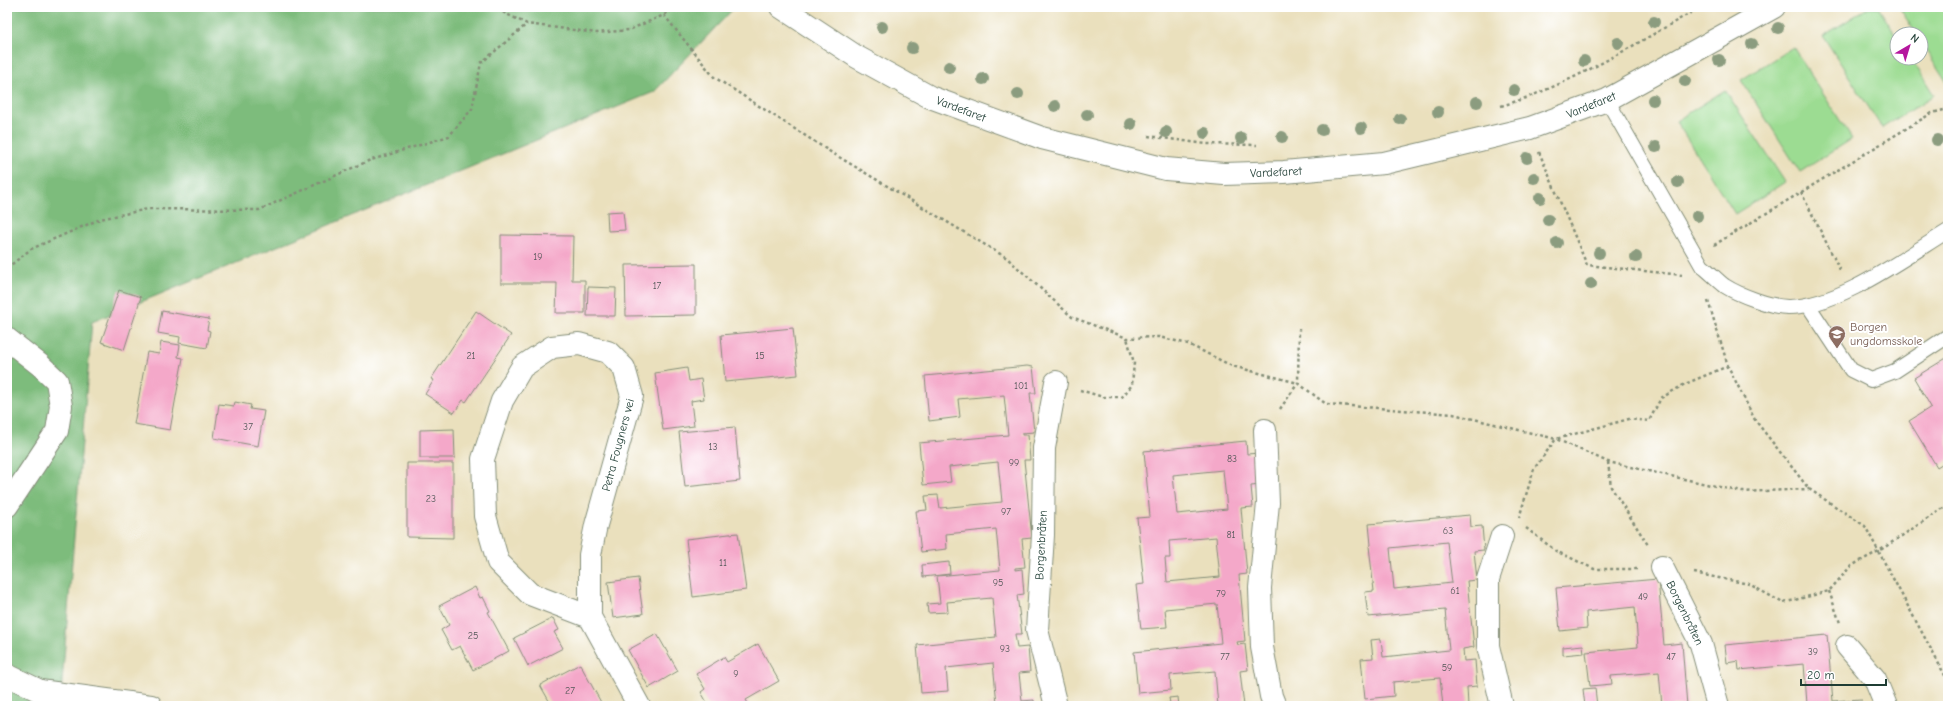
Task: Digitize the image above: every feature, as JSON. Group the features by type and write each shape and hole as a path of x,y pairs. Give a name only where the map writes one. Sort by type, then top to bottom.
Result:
{"street":[{"name":"Vardefaret","path":"781,7 857,57 930,97 1042,138 1166,169 1224,174 1284,172 1384,163 1530,128 1607,100 1774,7"},
{"path":"7,339 40,365 57,381 61,406 57,431 7,506"},
{"name":"Petra Fougners vei","path":"590,617 530,594 498,562 485,516 483,459 502,400 522,366 552,347 579,344 608,352 624,368 632,396 596,525 590,555 590,617 639,706"},
{"name":"Borgenbråten","path":"1056,382 1044,448 1043,536 1037,630 1056,706"},
{"path":"1265,430 1268,503 1260,588 1262,647 1271,696 1275,706"},
{"path":"1502,536 1488,579 1488,646 1502,706"},
{"name":"Borgenbråten","path":"1662,567 1701,644 1718,706"},
{"path":"1847,646 1875,679 1886,706"},
{"path":"7,675 40,691 151,706"}],"lane":[{"path":"1607,100 1699,261 1725,286 1754,300 1786,307 1808,305 1849,291 1948,231"},
{"path":"1808,305 1851,370 1870,380 1895,371 1948,336"}],"path":[{"path":"492,7 527,24 597,33 629,30 664,15 676,7"},
{"path":"1498,107 1519,101 1594,67 1700,7"},
{"path":"664,15 714,77 829,151 1007,258 1072,317 1127,338 1159,337 1188,344 1232,366 1298,384 1326,404 1452,414 1556,439 1608,462 1742,492 1809,489"},
{"path":"7,268 31,249 100,219 148,209 259,210 368,161 449,136 472,109 481,63 527,24"},
{"path":"1948,109 1932,113 1801,192 1699,261 1704,286 1728,366 1754,420 1809,489 1865,526 1947,676 1948,681"},
{"path":"1530,128 1587,265 1682,275 1688,278"},
{"path":"1146,135 1206,144 1262,145"},
{"path":"1801,192 1849,291"},
{"path":"1265,430 1298,384 1299,329"},
{"path":"1056,382 1103,398 1122,397 1132,385 1134,363 1127,338"},
{"path":"1502,536 1520,517 1534,469 1556,439 1629,419 1649,421 1661,398 1685,384 1728,366"},
{"path":"1608,462 1611,487 1662,567"},
{"path":"1517,520 1556,551 1594,569 1625,570 1662,567 1749,584 1783,603 1829,590 1851,566 1947,507"},
{"path":"1829,590 1847,646"}],"green space":[{"path":"7,7 735,7 654,92 92,322 60,706 7,706"},
{"path":"1869,7 1878,7 1890,26 1889,66 1916,66 1934,95 1882,128 1823,36"},
{"path":"1899,7 1948,7 1948,84 1929,54 1929,26 1911,26"},
{"path":"1793,47 1852,139 1800,172 1741,80"},
{"path":"1725,90 1785,182 1735,214 1676,121"}],"building":[{"path":"623,211 625,230 608,231 607,212"},
{"path":"501,235 573,236 572,280 585,280 585,313 556,313 557,283 501,283"},
{"path":"696,264 696,315 626,316 625,265"},
{"path":"588,287 616,288 615,316 587,316"},
{"path":"119,290 141,297 124,350 101,342"},
{"path":"162,311 209,319 207,330 210,331 207,348 179,343 180,337 158,333"},
{"path":"476,311 511,335 466,402 463,400 454,413 425,394 434,380 431,379"},
{"path":"793,328 798,375 725,382 721,335"},
{"path":"161,342 180,345 178,357 183,358 170,430 134,424 147,352 159,354"},
{"path":"1948,357 1948,460 1937,467 1909,421 1931,407 1914,378"},
{"path":"1027,366 1033,367 1036,393 1030,393 1034,432 1022,433 1022,435 1028,435 1030,460 1024,460 1032,538 1022,539 1025,567 1015,568 1015,570 1022,569 1024,594 1017,595 1022,634 1015,634 1017,648 1028,647 1030,672 1019,673 1022,701 1034,700 1034,706 986,706 997,704 993,663 946,668 948,691 921,693 917,645 996,637 992,598 947,602 948,612 928,613 927,604 940,603 937,576 1000,570 996,529 946,534 947,549 921,552 916,511 927,510 925,496 938,495 940,508 1002,502 998,462 949,467 951,482 923,485 919,443 1008,435 1004,395 958,399 960,417 929,421 925,376"},
{"path":"687,368 689,381 701,379 704,399 691,401 694,426 663,430 655,373"},
{"path":"235,402 251,405 250,409 264,411 258,446 214,438 219,404 234,406"},
{"path":"735,427 740,481 685,487 679,432"},
{"path":"454,429 455,458 420,458 420,430"},
{"path":"1246,441 1247,454 1259,453 1261,485 1251,486 1253,507 1241,508 1247,574 1239,575 1245,641 1237,642 1238,645 1245,644 1248,670 1240,671 1244,706 1218,706 1215,671 1170,675 1171,690 1138,693 1134,652 1221,643 1217,604 1165,609 1167,627 1141,629 1136,585 1144,584 1137,518 1150,517 1144,451","holes":["1223,470 1227,509 1177,514 1173,475","1216,537 1220,577 1167,582 1165,558 1170,558 1169,541"]},
{"path":"407,463 453,463 453,538 407,537"},
{"path":"1470,515 1471,527 1482,526 1484,550 1474,551 1477,580 1467,581 1474,647 1463,649 1464,661 1475,660 1477,686 1467,687 1468,706 1443,706 1440,678 1393,682 1394,696 1365,699 1361,659 1373,658 1371,640 1381,639 1383,657 1449,650 1445,610 1368,617 1365,592 1374,591 1369,546 1371,545 1369,524","holes":["1447,542 1452,583 1394,589 1390,548"]},
{"path":"738,533 746,590 693,597 686,539"},
{"path":"949,562 950,574 923,577 922,565"},
{"path":"638,578 643,614 613,618 608,582"},
{"path":"1658,579 1664,645 1682,643 1687,706 1662,706 1659,672 1611,676 1612,684 1590,686 1586,652 1638,647 1635,607 1586,612 1587,628 1560,631 1556,588"},
{"path":"475,587 480,598 483,597 490,611 488,612 509,651 473,670 460,646 452,650 441,630 449,625 439,606"},
{"path":"553,618 559,630 554,632 563,648 528,666 514,638"},
{"path":"657,634 678,671 649,688 628,650"},
{"path":"1827,635 1833,701 1861,699 1861,706 1799,706 1807,704 1804,664 1739,670 1738,661 1727,663 1725,645"},
{"path":"758,644 779,681 746,700 749,705 747,706 714,706 713,704 709,706 701,692 705,689 696,674 724,657 727,662"},
{"path":"1583,645 1584,653 1563,655 1563,647"},
{"path":"580,664 603,706 552,706 540,685"},
{"path":"1595,688 1597,706 1585,706 1583,689"},
{"path":"1178,697 1179,706 1161,706 1160,704 1170,703 1169,698"}],"place":[{"name":"Borgen ungdomsskole","path":"1837,349"}]}
